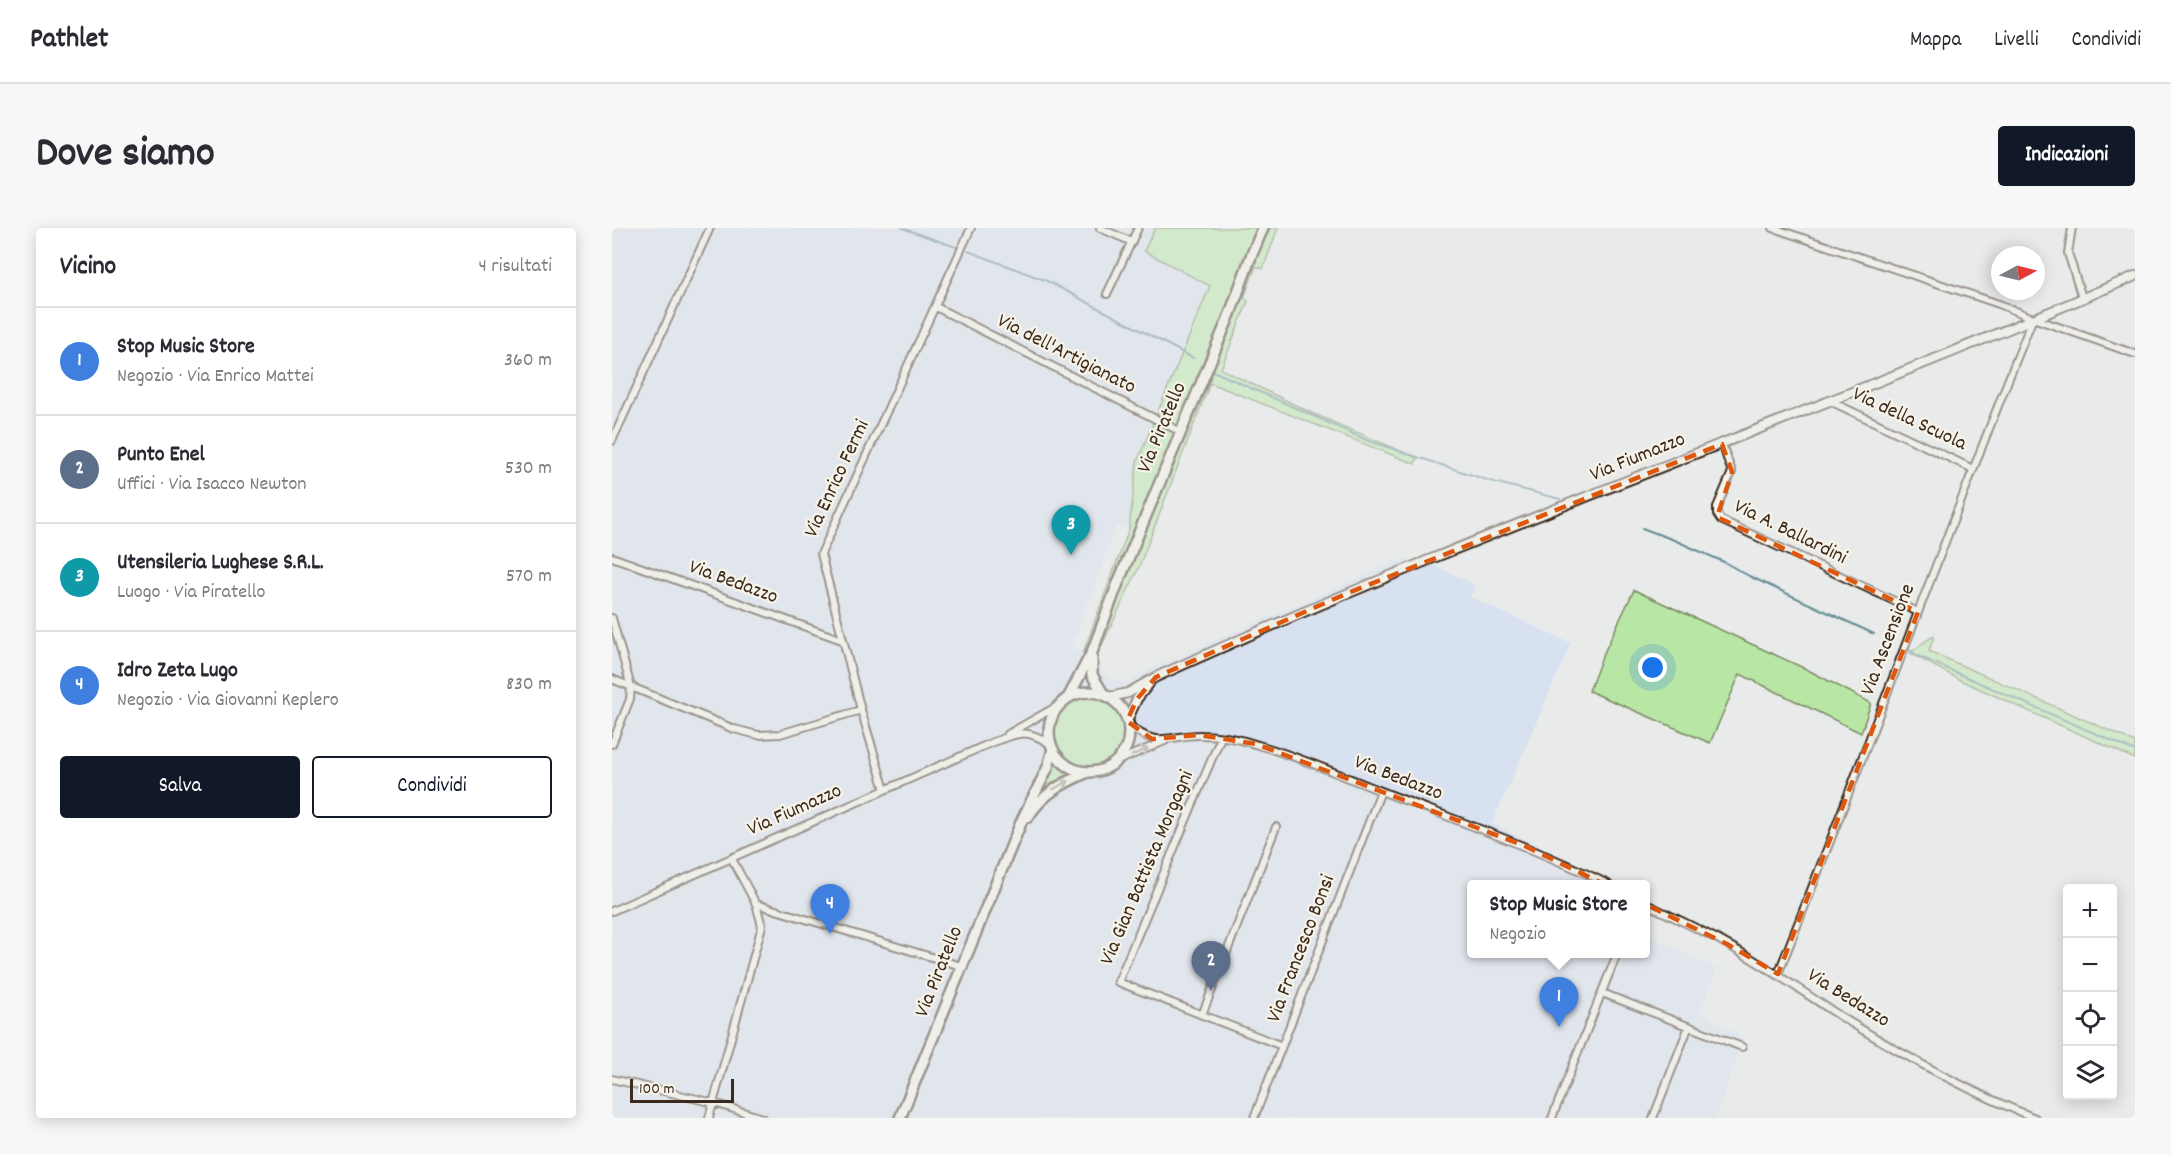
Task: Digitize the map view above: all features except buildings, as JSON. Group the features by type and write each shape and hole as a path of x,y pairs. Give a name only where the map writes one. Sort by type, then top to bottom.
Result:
{"main road":[{"name":"Via Piratello","path":"1068,698 1095,642 1263,228"},
{"name":"Via Piratello","path":"1095,642 1090,668 1106,696"},
{"path":"1082,693 1106,696 1117,704 1127,723 1128,737 1125,749 1113,763 1102,769 1089,771 1072,768 1064,763 1052,747 1049,728 1054,712 1068,698 1082,693"},
{"name":"Via Piratello","path":"900,1118 1022,820 1048,767 1052,747"},
{"name":"Via Piratello","path":"1014,839 1042,797 1063,783 1089,771"}],"street":[{"path":"612,441 710,228"},
{"name":"Via Enrico Fermi","path":"885,790 842,640 821,554 971,228"},
{"path":"1100,228 1132,242"},
{"path":"1107,294 1138,228"},
{"path":"1773,228 1988,300 2135,354"},
{"path":"2072,228 2068,253 2082,298"},
{"name":"Via Fiumazzo","path":"1106,696 1128,693 1156,677 1348,593 1830,401 2135,276"},
{"name":"Via dell'Artigianato","path":"936,307 1181,432"},
{"name":"Via Ascensione","path":"1778,974 2033,318"},
{"name":"Via della Scuola","path":"1830,401 1974,469"},
{"name":"Via A. Ballardini","path":"1722,444 1732,472 1717,507 1717,514 1721,520 1918,612"},
{"name":"Via Bedazzo","path":"612,557 842,640"},
{"path":"612,618 631,687 630,699 612,744"},
{"name":"Via Fiumazzo","path":"1127,723 1137,699 1156,677"},
{"path":"612,679 734,729 758,735 780,734 861,710"},
{"name":"Via Fiumazzo","path":"612,911 993,742 1059,705"},
{"name":"Via Bedazzo","path":"1127,723 1146,738 1168,740"},
{"name":"Via Fiumazzo","path":"993,742 1027,733 1035,734 1052,747"},
{"name":"Via Bedazzo","path":"1113,763 1168,740 1198,735 1256,744 1296,756 1525,846 1597,880"},
{"name":"Via Gian Battista Morgagni","path":"1221,737 1118,982 1282,1046"},
{"name":"Via Francesco Bonsi","path":"1254,1118 1381,791"},
{"path":"1202,1015 1276,826"},
{"path":"709,1118 761,933 761,917 756,904 732,859"},
{"path":"756,904 961,966"},
{"name":"Via Bedazzo","path":"1650,906 1727,944 1778,974 1849,1022 1931,1068 2035,1118"},
{"path":"1552,1118 1615,958"},
{"path":"1602,993 1742,1047"},
{"path":"1653,1118 1689,1026"},
{"path":"612,1079 714,1103 763,1118"}],"highlighted area":[{"path":"1722,444 1732,472 1717,517 1918,612 1778,974 1727,944 1525,846 1256,744 1199,735 1152,739 1127,721 1137,699 1156,677 1348,593"}],"shaded area":[{"path":"612,228 1155,228 1144,251 1210,286 1137,462 1129,529 1117,525 1071,648 1097,656 1107,678 1127,683 1147,670 1401,559 1436,566 1475,585 1470,597 1571,643 1492,824 1609,880 1467,880 1467,958 1650,958 1650,936 1717,969 1700,1012 1744,1038 1716,1118 612,1118"}],"green space":[{"path":"1155,228 1278,228 1263,269 1256,266 1244,298 1248,301 1221,369 1314,414 1417,458 1415,464 1210,383 1139,567 1097,656 1083,653 1129,529 1137,462 1210,286 1144,251"},
{"path":"1634,590 1808,670 1871,703 1861,733 1740,674 1710,743 1589,691 1602,657"},
{"path":"1934,636 1929,651 2135,742 2135,759 1962,681 1910,653"},
{"path":"1089,697 1102,700 1114,707 1121,719 1124,732 1121,745 1114,757 1102,764 1089,767 1076,764 1064,757 1057,745 1054,732 1057,719 1064,707 1076,700"},
{"path":"1054,761 1064,771 1074,775 1054,784 1036,798"}],"waterway":[{"path":"902,228 956,247"},
{"path":"968,251 1047,281 1193,358"},
{"path":"1213,371 1369,441 1490,481 1560,499"},
{"path":"1642,528 1724,562 1749,576 1874,634"},
{"path":"1910,650 1916,655 2135,751"}],"place":[{"name":"Utensileria Lughese S.R.L.","path":"1071,555"},
{"name":"Idro Zeta Lugo","path":"830,934"},
{"name":"Punto Enel","path":"1211,991"},
{"name":"Stop Music Store","path":"1559,1027"}]}
